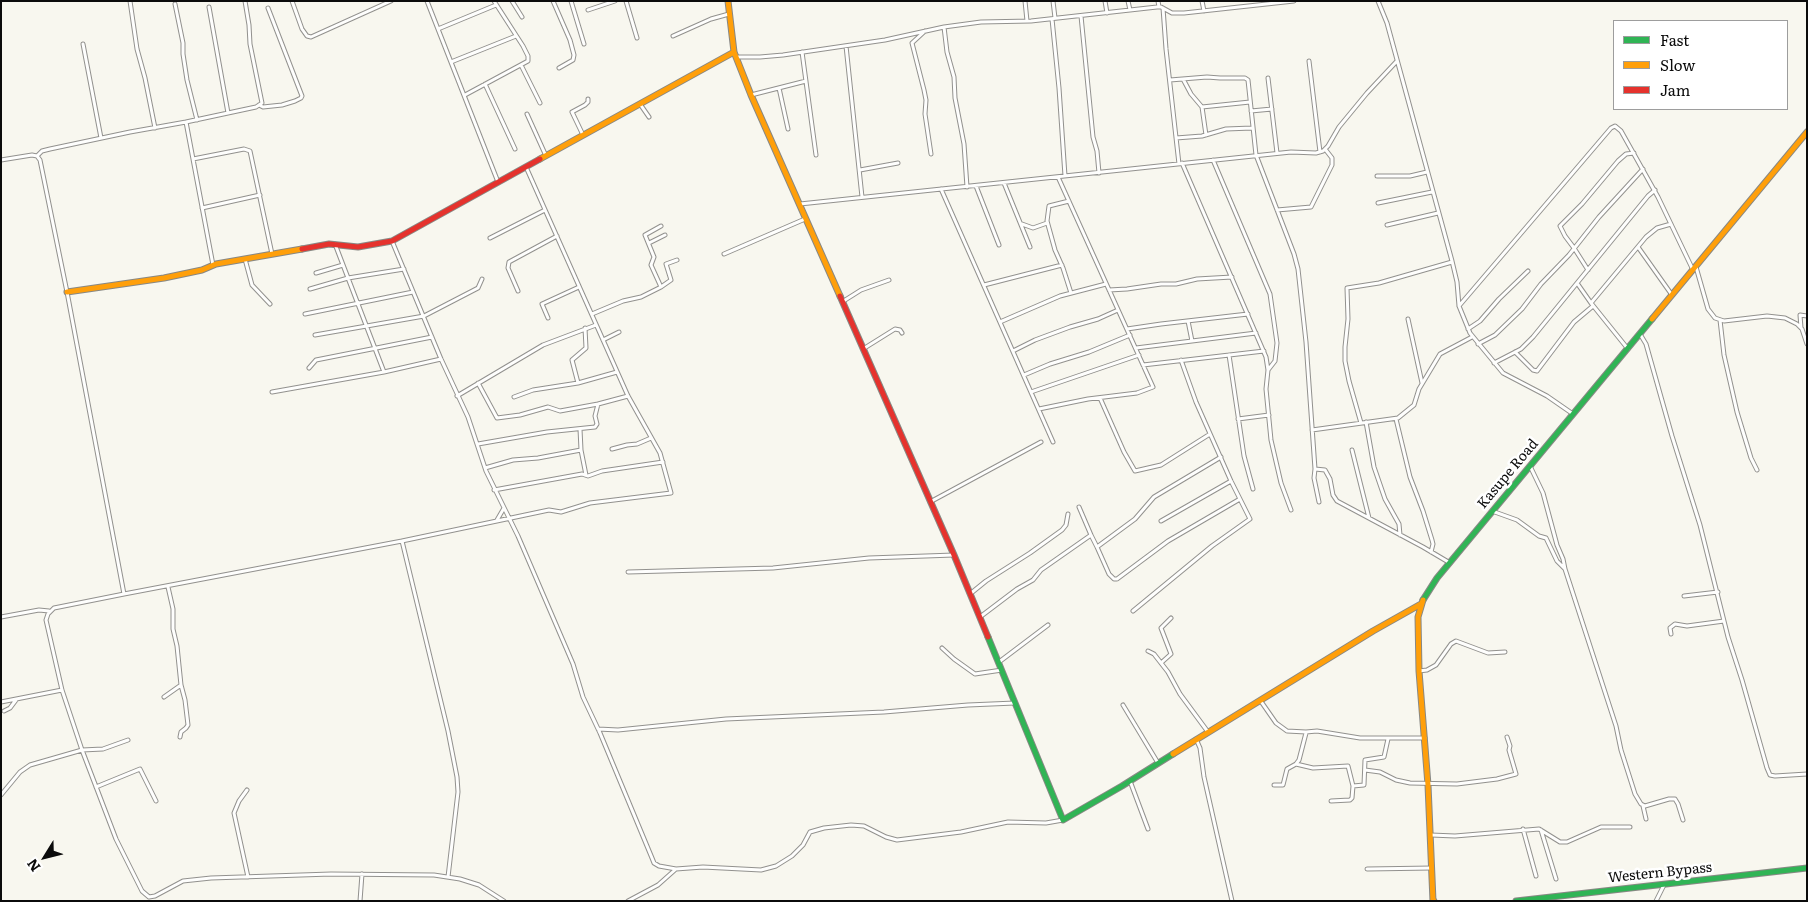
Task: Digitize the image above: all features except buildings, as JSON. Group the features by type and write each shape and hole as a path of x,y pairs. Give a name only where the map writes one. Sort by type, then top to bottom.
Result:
{"street":[{"path":"130,1 137,49 155,128"},
{"path":"245,1 250,44 262,100 259,105"},
{"path":"292,1 302,29 307,36 311,37 392,1"},
{"path":"428,1 498,182"},
{"path":"512,1 522,17"},
{"path":"553,1 570,40 574,55 572,60 559,68"},
{"path":"571,1 584,44"},
{"path":"588,10 615,1"},
{"path":"626,1 637,38"},
{"path":"728,1 735,55 751,95 954,555 1063,820"},
{"path":"1025,1 1027,21"},
{"path":"1053,1 1065,176"},
{"path":"1105,1 1107,13"},
{"path":"1128,1 1130,10"},
{"path":"1158,1 1161,7 1176,138 1181,163 1264,351 1268,370 1266,389 1268,415 1275,460 1291,510"},
{"path":"1202,1 1204,11"},
{"path":"67,292 164,278 202,270 213,265 272,254 335,244 358,247 392,240 640,104 735,55 760,58 885,40 944,26 981,22 1027,21 1161,7 1175,13 1294,1"},
{"path":"1378,1 1387,23 1452,262 1459,306 1468,330 1506,375 1548,396 1573,414"},
{"path":"438,29 495,3 528,56 528,61 465,95"},
{"path":"175,4 183,42 187,80 197,120"},
{"path":"209,7 228,112"},
{"path":"37,156 42,151 101,138 197,120 259,105 263,107 282,105 301,98 302,96 268,8"},
{"path":"673,36 729,14"},
{"path":"1081,16 1089,102 1099,173"},
{"path":"944,26 964,144 967,187"},
{"path":"926,31 912,44 926,97 925,114 931,154"},
{"path":"452,62 516,36"},
{"path":"83,44 101,138"},
{"path":"846,46 862,198"},
{"path":"802,52 816,155"},
{"path":"1309,61 1320,152"},
{"path":"799,204 1277,153 1320,152 1326,149 1339,128 1367,93 1397,61"},
{"path":"521,65 540,103"},
{"path":"1170,80 1207,77 1245,78 1248,80 1256,156 1298,269 1306,342 1315,469 1314,478 1319,502"},
{"path":"1268,78 1277,153"},
{"path":"1183,79 1191,94 1202,107 1206,135"},
{"path":"751,95 806,81"},
{"path":"486,84 515,149"},
{"path":"779,88 788,129"},
{"path":"584,135 572,112 585,105 588,99"},
{"path":"1202,107 1250,102"},
{"path":"640,104 649,117"},
{"path":"1251,111 1272,109"},
{"path":"527,114 546,156"},
{"path":"186,122 213,265"},
{"path":"1459,306 1611,128 1615,126 1620,129 1654,190 1694,269 1708,309 1715,318 1720,320 1777,316 1792,320 1802,329"},
{"path":"1176,138 1206,135 1226,129 1252,128"},
{"name":"Kasupe Road","path":"1433,900 1428,785 1419,671 1418,617 1420,604 1432,584 1807,132"},
{"path":"193,159 247,149 252,154 272,254"},
{"path":"1277,210 1311,207 1332,165 1332,158 1326,149"},
{"path":"1588,270 1562,233 1561,224 1582,204 1620,159 1634,152"},
{"path":"1,160 26,155 37,156"},
{"path":"37,156 41,165 67,292 124,594"},
{"path":"1213,160 1270,294 1277,343 1275,361 1268,370"},
{"path":"860,170 898,163"},
{"path":"1,617 40,610 50,611 60,606 168,587 549,510 561,512 590,503 670,493 672,490 660,453 628,396 526,167"},
{"path":"1478,344 1493,337 1522,309 1599,216 1643,169"},
{"path":"1377,176 1410,176 1427,172"},
{"path":"1039,409 1137,393 1153,388 1058,177"},
{"path":"1004,183 1030,246"},
{"path":"976,186 999,245"},
{"path":"941,190 1053,442"},
{"path":"1494,363 1524,346 1533,337 1654,190"},
{"path":"1378,203 1432,192"},
{"path":"202,208 260,195"},
{"path":"1069,201 1049,206 1047,224 1071,293"},
{"path":"490,238 545,210"},
{"path":"1387,225 1438,213"},
{"path":"724,254 805,219"},
{"path":"1021,224 1033,228 1047,224"},
{"path":"1515,352 1533,370 1537,371 1574,322 1592,305 1638,247 1655,230 1671,224"},
{"path":"660,287 651,265 654,257 645,236 661,226"},
{"path":"649,243 665,235"},
{"path":"518,291 508,268 509,262 556,236"},
{"path":"392,240 441,359 468,417 494,490 518,536 573,664 583,697 654,863 676,868 703,867 761,870 785,862 803,845 810,832 824,828 851,825 864,826 896,840 961,832 997,823 1046,823 1063,820 1420,604"},
{"path":"335,244 384,372"},
{"path":"1638,247 1672,295"},
{"path":"245,259 252,284 270,304"},
{"path":"592,314 622,302 641,297 660,287 671,280 666,264 677,260"},
{"path":"1361,423 1345,361 1344,347 1348,319 1347,288 1379,283 1452,262"},
{"path":"316,272 342,265"},
{"path":"984,285 1062,265"},
{"path":"310,289 348,278 404,269"},
{"path":"1468,330 1477,324 1528,271"},
{"path":"1109,290 1127,290 1161,284 1176,284 1197,279 1232,277"},
{"path":"315,335 424,316 478,288 482,279"},
{"path":"842,302 861,290 889,280"},
{"path":"1577,283 1592,305 1628,348"},
{"path":"1000,322 1071,293 1106,284"},
{"path":"548,318 542,304 579,287"},
{"path":"305,314 356,302 413,292"},
{"path":"1013,351 1070,327 1098,319 1118,310"},
{"path":"1127,329 1248,314"},
{"path":"1807,316 1800,316 1807,344"},
{"path":"1408,319 1422,384"},
{"path":"1720,320 1724,355 1737,412 1751,458 1757,470"},
{"path":"1188,321 1192,341"},
{"path":"457,396 543,345 596,325"},
{"path":"578,383 572,360 586,348 584,328"},
{"path":"862,350 894,329 898,329 902,333"},
{"path":"603,340 618,332"},
{"path":"1136,348 1256,333"},
{"path":"1640,334 1646,344 1700,525 1724,621 1769,773 1775,776 1807,774"},
{"path":"1024,375 1130,336"},
{"path":"309,368 316,360 432,337"},
{"path":"1311,430 1396,419 1414,405 1422,384 1442,352 1472,337"},
{"path":"1144,365 1264,351"},
{"path":"1031,392 1139,355"},
{"path":"1230,355 1244,456 1253,490"},
{"path":"272,392 384,372 441,359"},
{"path":"1133,611 1212,546 1250,518 1210,434 1181,360"},
{"path":"514,397 533,390 578,383 617,372"},
{"path":"478,383 497,418 520,415 548,407 560,411 628,396"},
{"path":"1100,398 1124,452 1135,471 1160,465 1210,434"},
{"path":"478,444 596,426 594,416 598,404"},
{"path":"1238,418 1268,415"},
{"path":"1396,419 1410,477 1432,540 1431,552"},
{"path":"1366,422 1374,467 1385,499 1398,520 1400,536"},
{"path":"580,429 581,450 586,476"},
{"path":"612,449 637,444 651,438"},
{"path":"930,502 1041,442"},
{"path":"485,468 513,460 538,458 581,450"},
{"path":"1352,450 1369,519"},
{"path":"1097,547 1135,519 1154,497 1221,457"},
{"path":"494,490 663,462"},
{"path":"1530,466 1543,493 1565,569 1616,726 1633,789 1638,801 1643,806 1646,819"},
{"path":"1315,469 1325,470 1330,478 1335,500 1450,563"},
{"path":"1161,521 1231,481"},
{"path":"1079,507 1109,574 1114,579 1117,579 1168,540 1240,499"},
{"path":"497,521 504,508"},
{"path":"1492,511 1517,520 1537,535 1546,538 1557,560 1565,569"},
{"path":"970,594 986,581 1027,556 1062,530 1066,525 1068,514"},
{"path":"980,617 1021,586 1033,580 1042,570 1091,535"},
{"path":"402,541 448,731 456,777 458,792 448,877"},
{"path":"628,572 773,568 868,558 954,555"},
{"path":"168,587 173,609 173,628 188,724 181,732 180,737"},
{"path":"1684,596 1718,592"},
{"path":"50,611 46,620 62,690 82,750 125,858 142,891 149,899 183,881 189,880 362,874 448,877 479,885 504,901"},
{"path":"1161,663 1171,654 1162,628 1171,618"},
{"path":"1671,634 1670,628 1675,624 1687,626 1724,621"},
{"path":"999,662 1048,625"},
{"path":"1419,671 1427,670 1436,665 1451,644 1456,641 1488,652 1505,652"},
{"path":"942,648 975,674 1002,670"},
{"path":"1148,651 1154,654 1161,663 1180,694 1208,732"},
{"path":"164,697 181,685"},
{"path":"1,702 62,690"},
{"path":"4,711 10,708 16,699"},
{"path":"1260,700 1276,723 1284,730 1306,732 1317,730 1360,738 1425,738"},
{"path":"598,729 618,730 726,719 884,712 1016,703"},
{"path":"1123,706 1158,763"},
{"path":"1274,785 1283,785 1287,769 1299,760 1306,732"},
{"path":"1365,770 1380,772 1403,782 1428,785 1484,782 1516,774 1507,737"},
{"path":"1196,739 1200,748 1204,777 1232,901"},
{"path":"1353,786 1364,786 1365,760 1384,757 1388,739"},
{"path":"1,795 20,772 30,764 82,750 103,749 128,740"},
{"path":"1296,764 1313,768 1348,766 1353,786 1352,799 1331,801"},
{"path":"96,787 140,769 156,801"},
{"path":"1130,781 1148,829"},
{"path":"247,790 239,801 234,813 248,877"},
{"path":"1643,806 1675,799 1683,820"},
{"path":"1431,835 1455,836 1541,829 1560,842 1567,842 1601,827 1630,827"},
{"path":"1541,829 1556,879"},
{"path":"1523,830 1536,876"},
{"path":"628,901 658,885 676,868"},
{"path":"1367,868 1432,868"},
{"name":"Western Bypass","path":"1516,901 1807,868"},
{"path":"360,901 362,874"},
{"path":"1656,901 1664,884"}],"traffic: fast":[{"path":"1423,600 1437,578 1652,319"},
{"path":"988,637 1063,820 1173,754"},
{"path":"1516,901 1807,868"}],"traffic: slow":[{"path":"728,1 734,52 751,95 840,296"},
{"path":"540,159 734,52"},
{"path":"1652,319 1807,132"},
{"path":"67,292 164,278 202,270 216,264 302,249"},
{"path":"1423,600 1418,617 1419,671 1428,785 1433,901"},
{"path":"1173,754 1373,631 1421,604"}],"traffic: jam":[{"path":"302,249 329,244 358,247 392,241 540,159"},
{"path":"840,296 988,637"}]}
